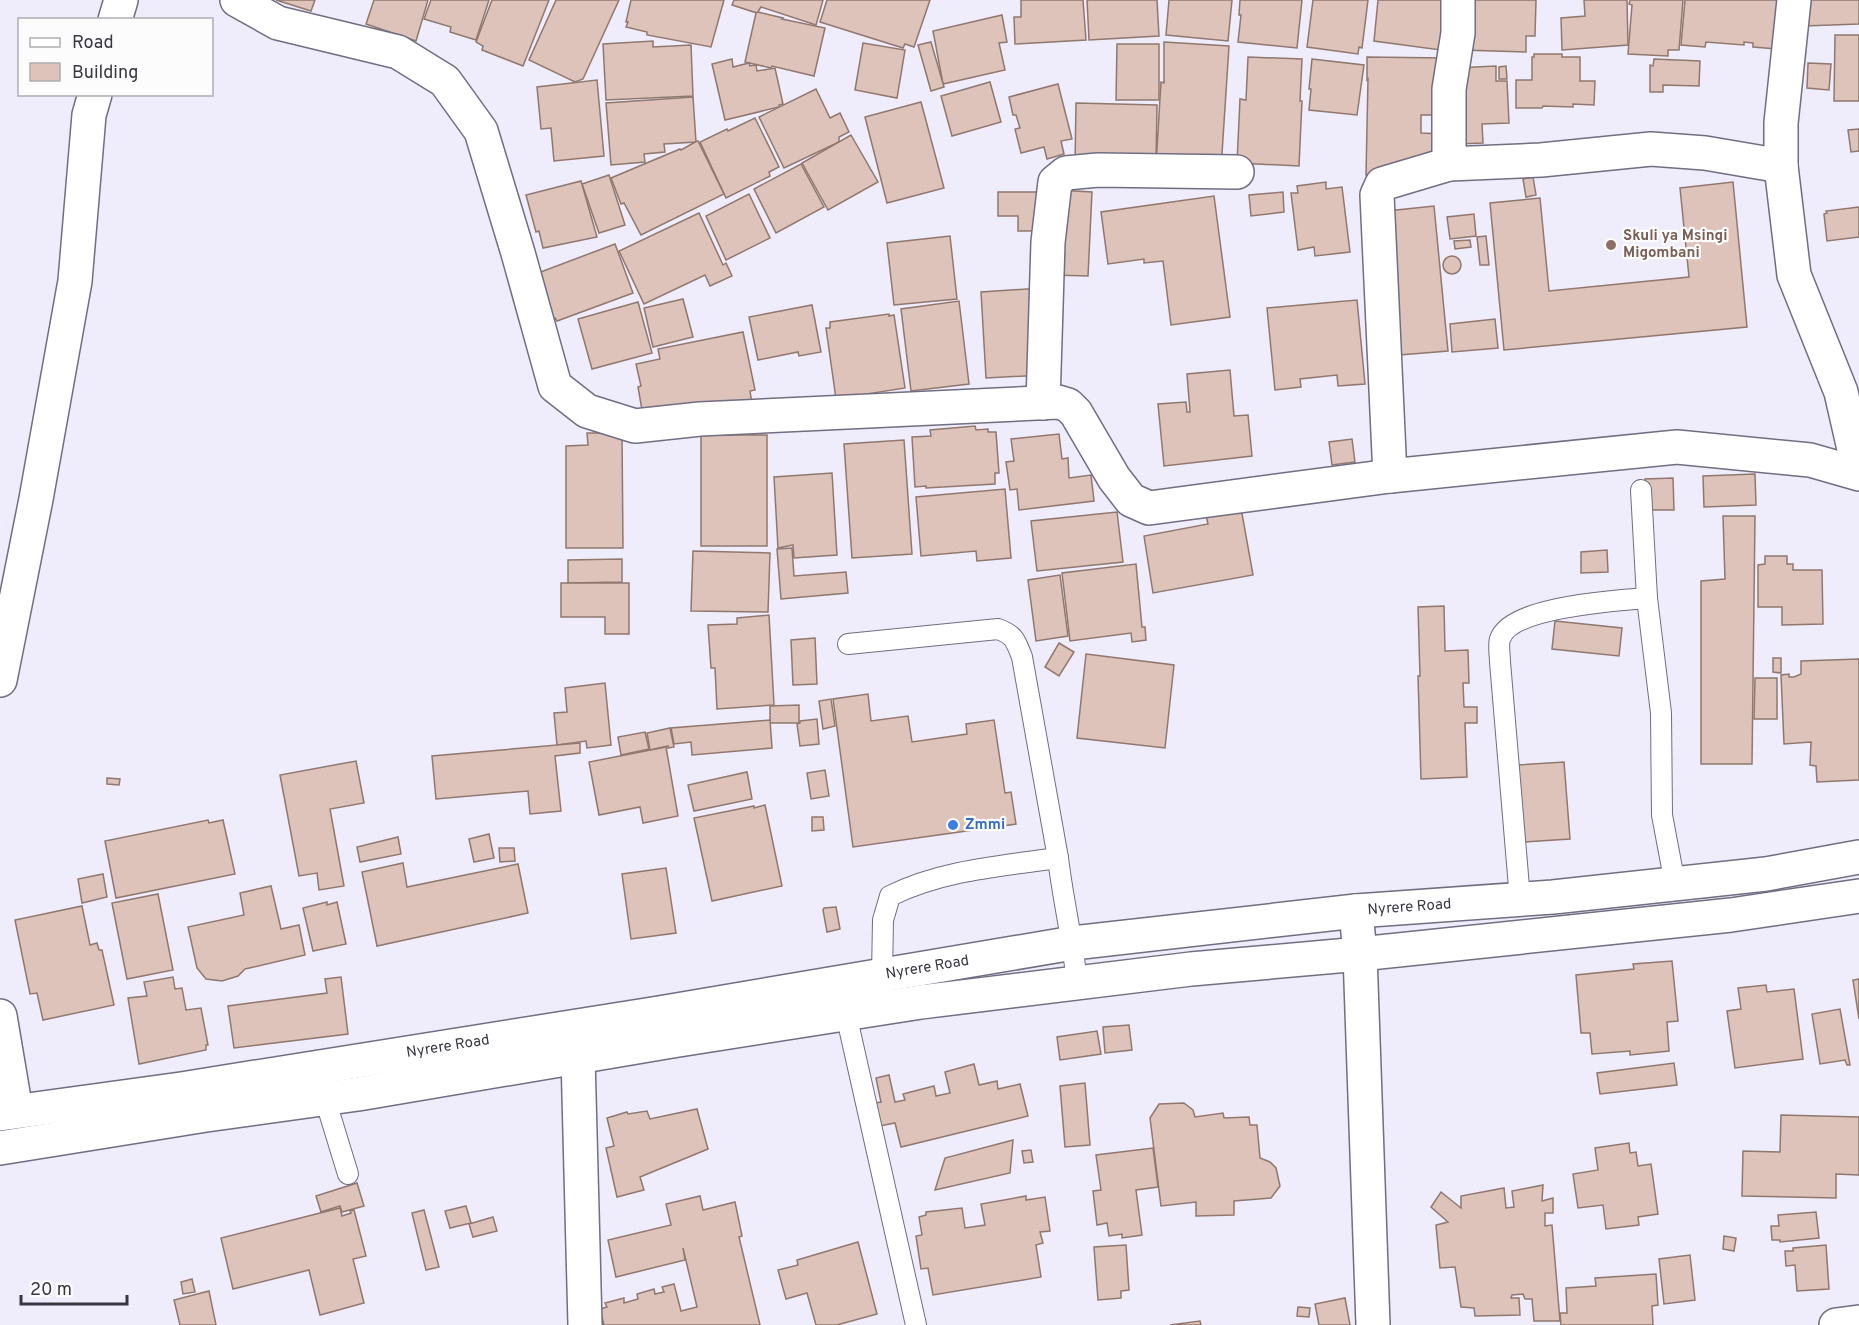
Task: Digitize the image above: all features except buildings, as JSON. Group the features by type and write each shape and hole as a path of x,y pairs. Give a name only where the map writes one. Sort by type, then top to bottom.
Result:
{"street":[{"path":"116,18 121,0"},
{"path":"237,0 278,23 398,52 445,81 481,131 555,386 587,411 635,426 700,419 1058,402 1068,405 1076,413 1114,478 1131,500 1149,508 1390,476 1677,447 1810,460 1859,473 1841,392 1794,275 1780,166 1781,123 1794,0"},
{"path":"1449,164 1449,89 1458,33 1458,0"},
{"path":"0,680 36,499 75,281 90,116 95,96"},
{"path":"1390,476 1377,195 1382,184 1449,164 1541,160 1651,149 1706,153 1780,166"},
{"path":"1043,403 1048,242 1055,182 1066,173 1098,170 1237,172"},
{"name":"Nyrere Road","path":"0,1148 206,1115 324,1099 882,975 1073,944 1356,911 1520,899 1766,874 1859,856"},
{"name":"Nyrere Road","path":"8,1113 181,1089 316,1066 846,1014 1191,969 1360,954 1731,915 1859,896"},
{"path":"1356,911 1360,954 1373,1325"},
{"path":"0,1016 8,1113"},
{"path":"576,1042 585,1325"},
{"path":"1836,1325 1859,1322"}],"lane":[{"path":"1641,490 1647,598 1661,713 1662,815 1675,884"},
{"path":"1520,899 1500,662 1500,638 1510,627 1539,613 1570,606 1647,598"},
{"path":"848,644 998,629 1013,637 1022,657 1073,944 1077,983"},
{"path":"887,1008 882,975 883,920 890,896 907,887 963,872 1058,858"},
{"path":"846,1014 916,1325"},
{"path":"316,1066 348,1174"}],"place":[{"name":"Skuli ya Msingi Migombani","path":"1611,245"},
{"name":"Zmmi","path":"953,825"}]}
